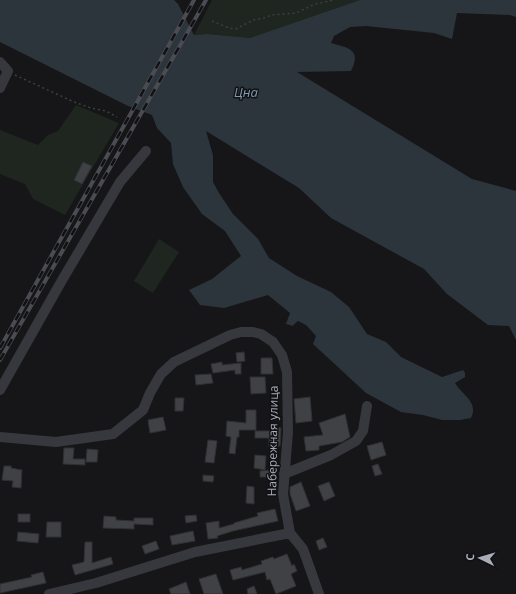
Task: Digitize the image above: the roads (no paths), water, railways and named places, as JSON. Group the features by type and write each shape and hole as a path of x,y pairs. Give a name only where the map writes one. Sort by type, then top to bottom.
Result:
{"street":[{"path":"0,62 8,71 0,88"},
{"path":"0,390 120,182 146,150"},
{"name":"Набережная улица","path":"0,437 56,442 113,434 143,410 150,393 161,374 174,362 230,335 241,332 261,334 273,342 282,355 287,372 288,432 283,494 290,532"},
{"path":"284,474 331,455 356,441 363,431 367,406"},
{"path":"49,594 96,583 195,552 290,532 303,549 319,594"}],"water":[{"name":"Цна","path":"0,0 174,0 178,4 194,35 207,34 250,38 360,0 516,0 516,17 510,15 457,13 452,39 434,33 366,26 350,27 334,36 331,43 343,46 352,51 355,58 351,71 297,72 472,179 516,191 516,340 509,326 488,325 447,294 424,269 331,218 299,188 206,131 213,155 213,182 233,214 258,239 269,258 297,276 331,292 349,307 367,334 386,342 401,357 442,377 463,370 465,377 455,383 469,399 473,407 471,418 460,420 442,420 423,415 401,412 366,393 313,344 316,336 306,325 298,321 292,326 286,324 290,313 268,295 224,308 200,305 189,290 212,279 241,256 225,231 202,214 183,187 173,164 171,143 157,128 152,115 128,106 0,42"}],"railway":[{"path":"0,348 194,0"},
{"path":"0,360 206,0"}]}
